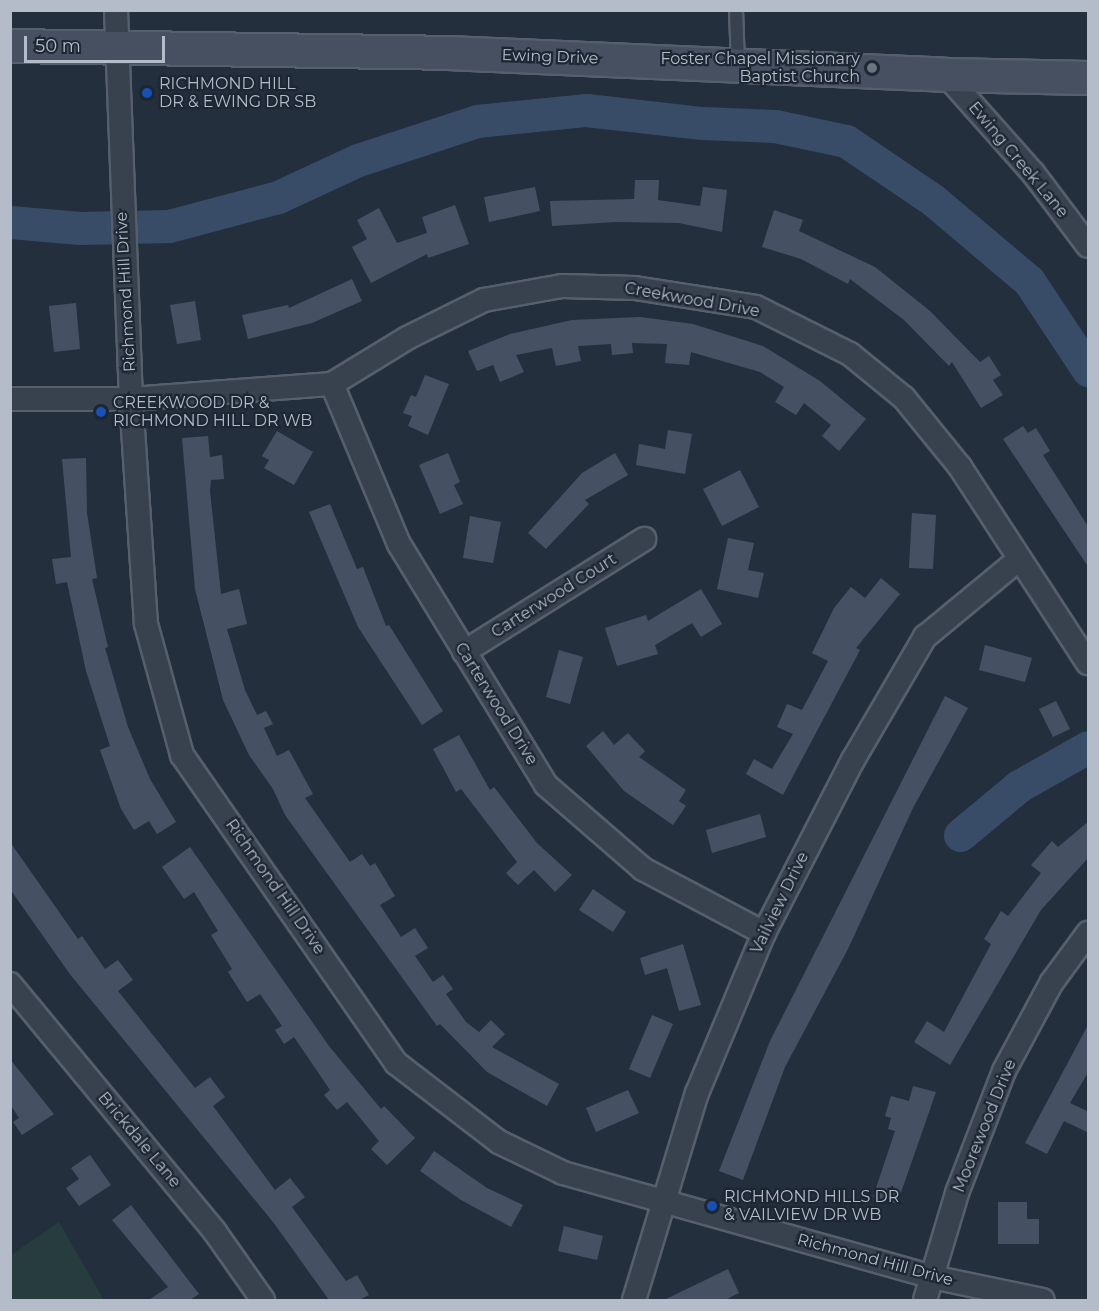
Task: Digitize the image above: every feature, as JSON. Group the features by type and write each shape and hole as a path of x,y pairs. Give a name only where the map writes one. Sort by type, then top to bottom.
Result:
{"main road":[{"name":"Ewing Drive","path":"10,46 448,53 946,75 1089,78"}],"street":[{"name":"Richmond Hill Drive","path":"116,10 115,48 131,399 146,624 182,755 396,1063 500,1142 563,1173 932,1277 1043,1300"},
{"name":"Ewing Creek Lane","path":"946,75 1033,173 1089,246"},
{"name":"Creekwood Drive","path":"10,399 131,399 332,384 407,338 484,300 562,286 635,288 756,307 850,354 904,398 960,467 1018,560 1089,663"},
{"name":"Carterwood Drive","path":"332,384 399,544 546,784 580,818 643,869 764,933"},
{"name":"Carterwood Court","path":"464,652 644,539"},
{"name":"Vailview Drive","path":"634,1300 662,1201 697,1093 764,933 853,760 925,637 1018,560"},
{"name":"Moorewood Drive","path":"925,1300 957,1193 1004,1071 1052,982 1089,933"},
{"name":"Brickdale Lane","path":"10,984 215,1232 263,1300"}],"lane":[{"path":"736,10 738,65"}],"green space":[{"path":"59,1222 104,1300 11,1300 11,1255"}],"building":[{"path":"635,180 659,180 658,200 700,206 703,187 727,190 722,232 679,223 616,222 552,226 550,201 634,199"},
{"path":"535,187 540,211 489,222 484,197"},
{"path":"455,205 469,244 428,258 427,254 371,283 352,247 367,239 357,220 379,208 397,243 427,233 422,217"},
{"path":"774,210 803,220 799,231 875,267 930,311 980,362 989,356 1001,375 993,380 1003,395 981,408 952,362 949,366 904,320 850,279 848,284 801,259 762,247"},
{"path":"352,279 362,301 312,323 248,339 242,315 288,305 289,308"},
{"path":"195,301 201,340 177,344 170,305"},
{"path":"76,303 80,349 54,352 49,306"},
{"path":"640,317 693,324 763,346 820,381 866,419 839,451 822,436 831,425 804,403 796,415 775,402 784,387 760,372 691,352 689,365 665,363 667,344 632,343 633,353 612,355 611,344 578,346 581,361 556,366 552,348 516,355 524,372 500,382 493,365 477,371 468,351 510,334 572,320"},
{"path":"425,375 449,384 428,435 408,426 412,416 403,413 411,395 416,397"},
{"path":"1023,426 1028,433 1036,428 1050,451 1043,455 1089,528 1089,568 1003,439"},
{"path":"668,430 692,434 685,474 636,465 639,444 665,449"},
{"path":"277,431 313,452 294,485 264,468 269,460 262,456"},
{"path":"208,436 210,457 222,455 224,479 211,480 210,491 221,594 239,589 247,624 227,629 245,690 257,715 266,711 273,724 264,728 277,756 289,750 313,794 305,798 350,862 362,854 370,866 375,863 395,896 380,905 401,937 415,928 428,948 415,956 433,982 443,975 453,989 446,994 466,1022 479,1032 491,1020 505,1034 492,1047 559,1084 547,1106 487,1072 440,1024 437,1026 285,815 273,789 249,755 223,700 195,589 182,438"},
{"path":"448,453 460,482 454,485 463,504 440,514 419,465"},
{"path":"615,453 628,475 585,500 589,504 546,549 528,533 582,473"},
{"path":"86,458 87,513 97,578 92,579 108,647 105,648 128,727 150,779 176,822 157,834 149,821 134,830 121,809 100,750 110,746 86,671 67,582 56,584 52,559 71,557 62,459"},
{"path":"740,470 759,507 722,526 703,489"},
{"path":"330,504 357,569 363,567 386,626 389,625 443,711 422,725 358,627 309,512"},
{"path":"912,513 936,515 933,569 909,568"},
{"path":"470,516 501,522 493,563 463,558"},
{"path":"728,538 754,543 748,570 764,573 758,598 717,589"},
{"path":"881,578 900,594 856,648 860,650 783,795 746,774 754,759 772,769 793,734 777,727 787,704 802,710 828,661 812,653 834,608 851,587 865,598"},
{"path":"701,589 722,624 701,637 692,623 655,645 658,654 617,666 605,628 646,615 648,621"},
{"path":"985,645 1032,658 1025,682 979,670"},
{"path":"559,650 583,657 570,704 546,697"},
{"path":"945,696 968,708 913,808 848,949 785,1067 743,1180 719,1171 770,1041"},
{"path":"1056,701 1070,729 1053,737 1039,709"},
{"path":"603,731 614,745 628,733 645,751 639,757 686,790 679,801 686,806 673,825 624,791 586,746"},
{"path":"459,735 490,790 494,787 537,843 572,875 555,892 534,870 518,885 506,873 517,862 461,789 456,792 433,749"},
{"path":"760,814 766,837 712,853 706,830"},
{"path":"1089,821 1089,857 1041,910 950,1065 914,1042 927,1021 944,1032 991,944 984,939 1001,911 1008,916 1041,873 1031,865 1052,841 1058,847"},
{"path":"10,842 78,939 82,936 105,969 118,960 133,980 118,991 195,1088 210,1077 225,1097 213,1106 275,1190 290,1178 305,1197 292,1207 346,1281 357,1275 369,1295 359,1300 329,1300 273,1222 69,973 10,889"},
{"path":"190,847 329,1046 381,1109 384,1106 415,1138 387,1165 371,1149 379,1141 347,1102 337,1110 324,1095 330,1090 294,1037 284,1044 275,1030 282,1026 260,994 247,1002 228,972 232,969 211,935 218,931 194,892 184,899 162,867"},
{"path":"593,889 626,912 613,932 579,910"},
{"path":"683,944 701,1005 679,1011 667,968 645,975 640,958"},
{"path":"652,1015 673,1024 650,1078 629,1069"},
{"path":"1089,1023 1089,1071 1070,1103 1089,1112 1089,1133 1064,1121 1047,1154 1025,1143"},
{"path":"10,1059 54,1114 22,1135 13,1122 19,1118 10,1104"},
{"path":"913,1086 936,1092 897,1204 873,1197 895,1131 888,1129 891,1118 885,1116 891,1096 909,1101"},
{"path":"628,1090 639,1113 596,1132 586,1108"},
{"path":"434,1151 487,1188 523,1205 511,1227 461,1200 420,1171"},
{"path":"90,1155 111,1185 79,1206 66,1188 79,1179 71,1168"},
{"path":"998,1202 1027,1202 1027,1219 1039,1219 1039,1244 998,1244"},
{"path":"131,1205 199,1294 190,1300 149,1300 168,1287 112,1220"},
{"path":"564,1226 603,1236 597,1260 558,1251"},
{"path":"728,1269 739,1293 725,1300 664,1300"}],"waterway":[{"path":"10,222 80,228 169,226 278,197 358,160 477,121 586,110 702,123 775,126 846,141 933,200 1029,281 1088,370"},
{"path":"960,835 1019,786 1088,747"}],"place":[{"name":"Foster Chapel Missionary Baptist Church","path":"872,68"},
{"name":"RICHMOND HILL DR & EWING DR SB","path":"147,93"},
{"name":"CREEKWOOD DR & RICHMOND HILL DR WB","path":"101,412"},
{"name":"RICHMOND HILLS DR & VAILVIEW DR WB","path":"712,1206"}]}
